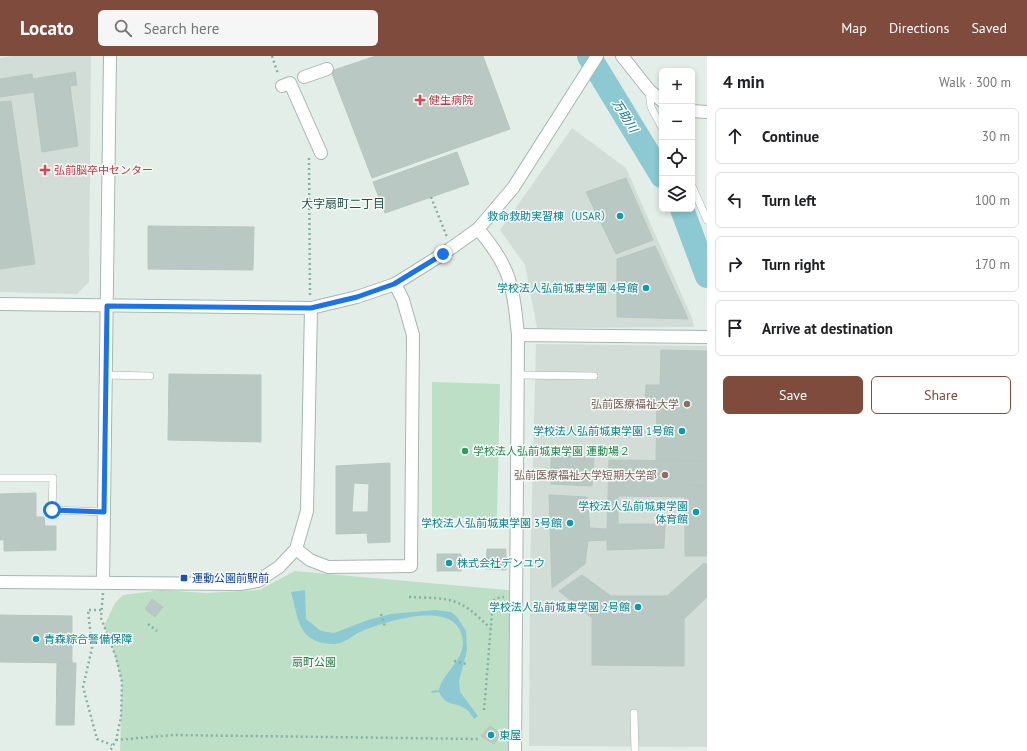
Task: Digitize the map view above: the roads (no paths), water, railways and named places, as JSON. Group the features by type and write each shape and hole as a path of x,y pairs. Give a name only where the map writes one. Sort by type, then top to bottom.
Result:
{"street":[{"path":"103,583 110,56"},
{"path":"0,304 311,308 357,297 394,284 443,254 478,229 513,188 597,56"},
{"path":"622,56 649,90 659,98"},
{"path":"304,77 327,69"},
{"path":"282,86 290,83 321,153"},
{"path":"695,111 707,112"},
{"path":"478,229 493,246 505,268 513,289 518,335 515,751"},
{"path":"296,549 310,560 328,567 410,566 413,335 403,300 394,284"},
{"path":"0,582 240,584 258,581 279,567 296,549 307,511 311,308"},
{"path":"518,335 707,337"}],"lane":[{"path":"649,90 651,107 659,122"},
{"path":"695,193 707,220"},
{"path":"518,374 594,376"},
{"path":"106,376 150,376"},
{"path":"0,478 53,478 52,510 104,512"},
{"path":"634,713 635,751"}],"water":[{"path":"305,590 306,619 321,631 334,633 368,620 391,614 435,610 451,612 457,617 466,631 467,650 459,681 460,692 478,716 474,719 466,709 448,702 439,692 432,693 431,691 439,690 444,678 460,655 462,649 463,642 459,628 449,620 435,616 419,616 402,619 360,632 339,643 324,643 316,641 307,635 299,621 291,592"}],"waterway":[{"name":"万助川","path":"589,56 659,171"},
{"name":"万助川","path":"683,212 707,276"}],"place":[{"name":"健生病院","path":"420,100"},
{"name":"弘前脳卒中センター","path":"45,170"},
{"name":"救命救助実習棟（USAR）","path":"620,216"},
{"name":"学校法人弘前城東学園 4号館","path":"646,288"},
{"name":"弘前医療福祉大学","path":"687,404"},
{"name":"学校法人弘前城東学園 1号館","path":"682,431"},
{"name":"学校法人弘前城東学園 運動場２","path":"465,451"},
{"name":"弘前医療福祉大学短期大学部","path":"665,475"},
{"name":"学校法人弘前城東学園 体育館","path":"696,512"},
{"name":"学校法人弘前城東学園 3号館","path":"570,523"},
{"name":"株式会社デンユウ","path":"449,563"},
{"name":"運動公園前駅前","path":"184,578"},
{"name":"学校法人弘前城東学園 2号館","path":"638,607"},
{"name":"青森綜合警備保障","path":"36,639"},
{"name":"東屋","path":"491,735"}],"district":[{"name":"大字扇町二丁目","path":"343,204"}],"park label":[{"name":"扇町公園","path":"314,662"}]}
